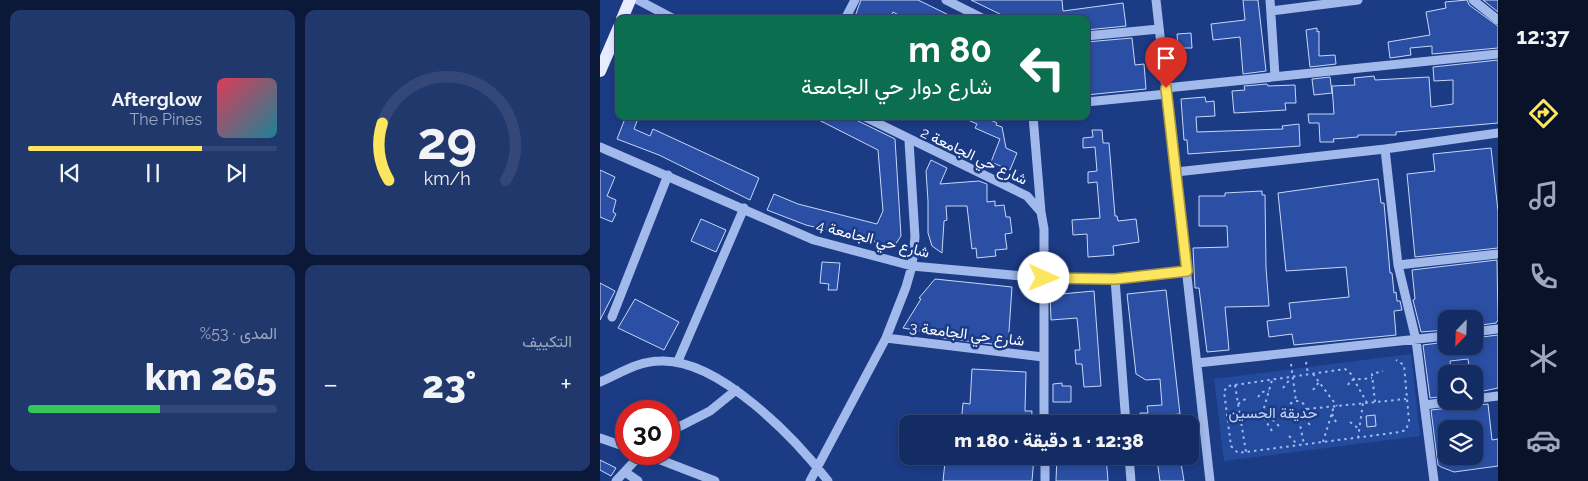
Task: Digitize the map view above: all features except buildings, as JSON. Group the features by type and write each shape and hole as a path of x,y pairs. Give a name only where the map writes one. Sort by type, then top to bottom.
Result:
{"main road":[{"path":"624,15 630,0"},
{"path":"600,71 615,36"}],"street":[{"path":"638,0 666,15"},
{"path":"847,15 855,0"},
{"path":"946,0 976,15"},
{"path":"1156,0 1210,481"},
{"path":"1270,0 1275,76"},
{"path":"1271,11 1358,0"},
{"path":"1473,0 1498,20"},
{"path":"1090,36 1159,29"},
{"path":"1090,101 1275,76 1498,54"},
{"name":"شارع حي الجامعة 2","path":"870,120 909,141 1006,185 1026,196 1041,212"},
{"path":"1033,120 1044,229 1044,415"},
{"path":"1176,172 1385,149 1498,133"},
{"path":"810,481 886,338 912,266 915,237 909,141"},
{"name":"شارع حي الجامعة 4","path":"600,147 814,240 912,266 1044,278 1115,279 1187,271"},
{"path":"1385,149 1398,264 1416,340 1434,481"},
{"path":"612,317 668,175"},
{"path":"678,361 744,208"},
{"path":"1398,264 1498,254"},
{"path":"1115,279 1125,415"},
{"path":"1483,331 1498,329"},
{"path":"1197,363 1438,337"},
{"name":"شارع حي الجامعة 3","path":"886,338 1043,357"},
{"path":"600,382 640,364 661,360 678,361 705,372 736,390 753,404 818,468 828,481"},
{"path":"680,426 710,411 736,390"},
{"path":"1483,398 1498,396"},
{"path":"1425,405 1438,403"},
{"path":"600,438 615,443"},
{"path":"616,481 632,465"},
{"path":"672,465 715,481"},
{"path":"1044,465 1045,481"},
{"path":"1130,465 1131,481"},
{"path":"625,472 638,481"}],"path":[{"path":"1305,352 1308,374"},
{"path":"1290,353 1296,401"},
{"path":"1367,403 1350,372 1345,369 1235,385 1226,387 1224,390 1231,446 1235,452 1358,438 1406,430 1409,421 1404,365 1401,361 1396,360"},
{"path":"1375,402 1373,372 1384,371"},
{"path":"1313,374 1336,406"},
{"path":"1284,388 1293,376"},
{"path":"1348,385 1355,380 1372,378"},
{"path":"1272,380 1262,415 1272,431"},
{"path":"1313,390 1319,382"},
{"path":"1235,385 1246,452"},
{"path":"1258,397 1262,392 1269,391"},
{"path":"1238,404 1247,398"},
{"path":"1307,409 1407,399"},
{"path":"1296,401 1304,404 1307,409"},
{"path":"1288,412 1291,404 1296,401"},
{"path":"1358,438 1363,403"},
{"path":"1323,442 1336,406"},
{"path":"1288,412 1291,417 1299,420 1304,418 1307,409"},
{"path":"1240,418 1288,412"},
{"path":"1332,414 1337,424"},
{"path":"1268,415 1279,426"},
{"path":"1304,418 1310,425"},
{"path":"1299,420 1304,444"},
{"path":"1350,422 1359,429"},
{"path":"1289,436 1298,445"}],"green space":[{"name":"حديقة الحسين","path":"1411,354 1420,436 1224,461 1214,379"}],"route":[{"path":"1044,278 1115,279 1187,271 1166,88"}]}
